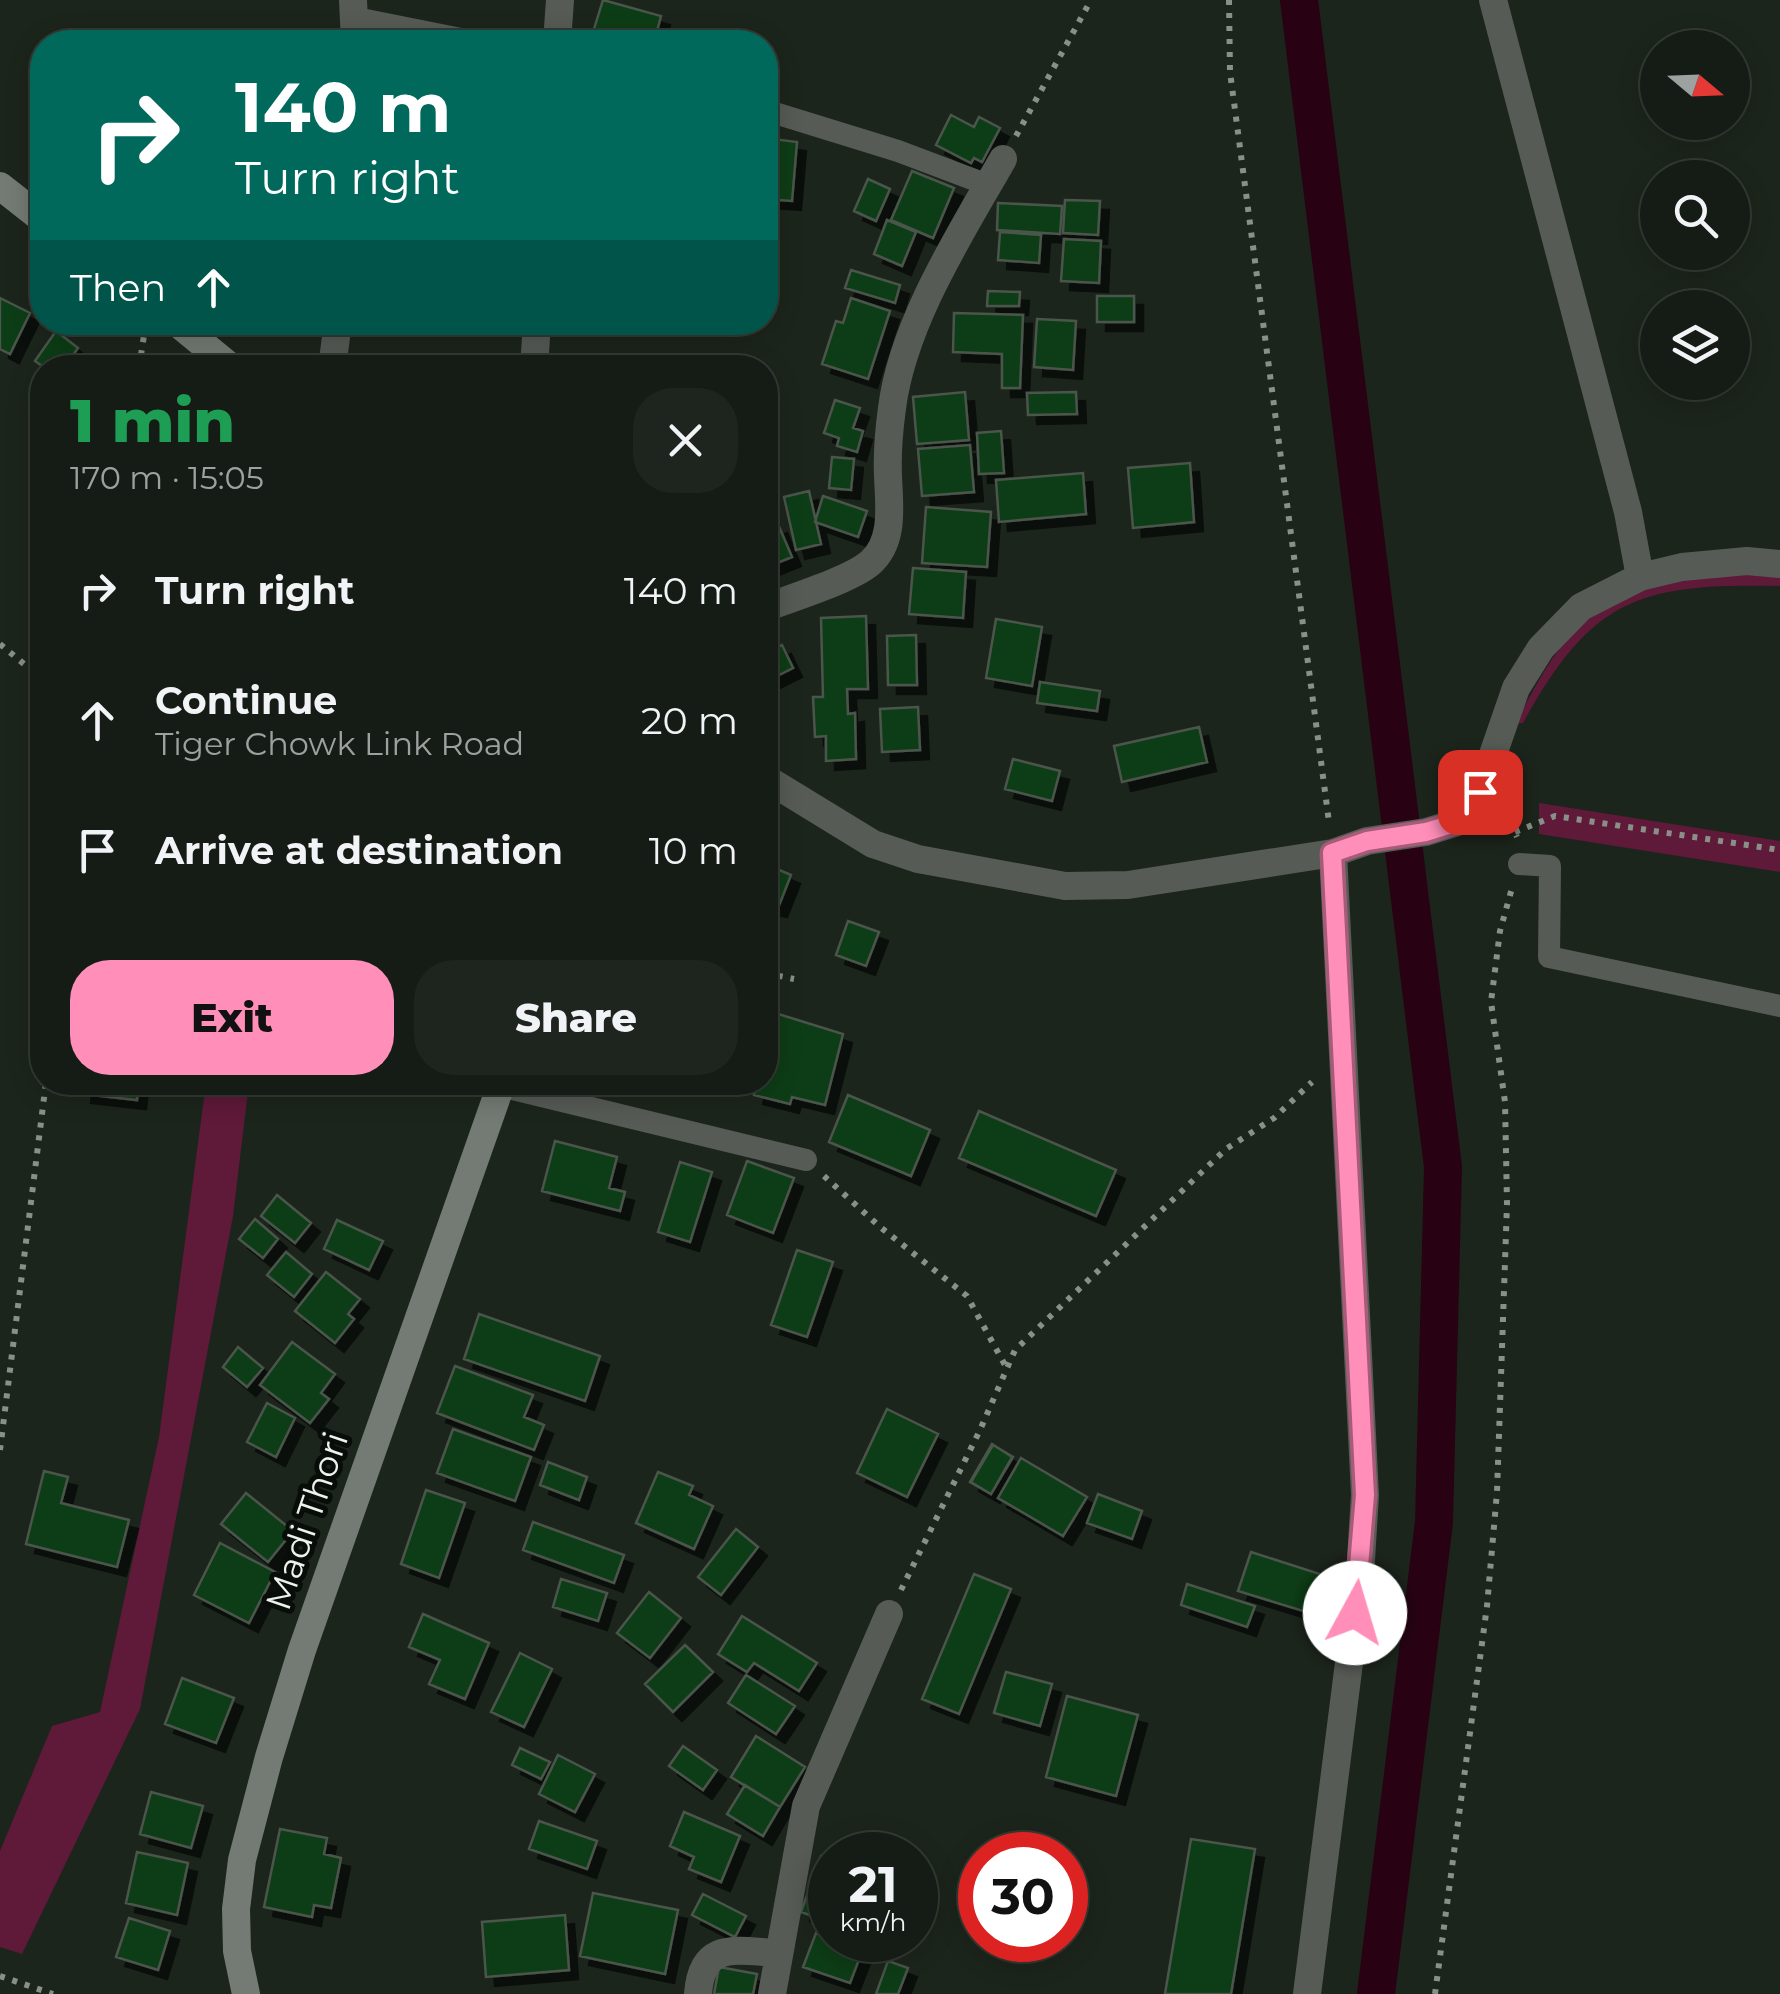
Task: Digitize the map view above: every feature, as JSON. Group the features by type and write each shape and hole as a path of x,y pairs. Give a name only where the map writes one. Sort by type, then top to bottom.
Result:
{"main road":[{"path":"0,186 30,210"},
{"path":"192,335 216,355"},
{"name":"Madi Thori","path":"246,1994 236,1951 236,1909 242,1860 268,1757 497,1095"}],"street":[{"path":"558,30 560,0"},
{"path":"1493,0 1628,512 1640,577"},
{"path":"778,602 870,562 884,541 891,512 888,474 892,405 907,347 943,267 1003,159"},
{"path":"778,786 873,844 918,859 1065,886 1128,885 1332,853 1367,841 1426,832 1455,823 1480,792 1516,688 1541,648 1581,607 1640,577 1682,567 1747,560 1780,564"},
{"path":"1308,1994 1360,1576 1365,1495 1332,853"},
{"path":"772,1994 806,1806 889,1614"},
{"path":"698,1994 704,1964 715,1953 778,1953"}],"lane":[{"path":"355,20 410,30"},
{"path":"778,114 898,151 988,185"},
{"path":"1519,864 1550,866 1549,957 1780,1006"},
{"path":"545,1095 806,1160"}],"path":[{"path":"1003,159 1091,0"},
{"path":"1229,0 1230,72 1332,853"},
{"path":"0,644 30,669"},
{"path":"1436,1994 1487,1606 1497,1492 1507,1204 1505,1102 1490,1002 1500,931 1519,864 1510,822 1480,792"},
{"path":"1515,832 1554,816 1780,850"},
{"path":"778,976 794,979"},
{"path":"889,1614 980,1430 1014,1350 1226,1149 1274,1118 1343,1052"},
{"path":"0,1450 44,1095"},
{"path":"806,1160 879,1226 968,1296 1007,1368"},
{"path":"0,1976 52,1994"}],"shaded area":[{"path":"1780,573 1780,586 1691,588 1625,606 1598,623 1573,648 1523,723 1515,724 1565,642 1596,614 1619,600 1698,578"},
{"path":"1539,803 1780,841 1780,872 1539,834"},
{"path":"204,1095 248,1095 233,1216 140,1709 22,1954 0,1947 0,1851 52,1726 100,1712 159,1437"}],"building":[{"path":"603,0 661,16 657,30 594,30"},
{"path":"951,115 974,127 979,117 1000,128 982,162 974,158 971,163 936,145"},
{"path":"778,140 797,142 792,201 778,200"},
{"path":"912,171 954,188 933,238 891,220"},
{"path":"868,179 890,189 876,221 854,211"},
{"path":"1065,200 1100,201 1098,235 1063,233"},
{"path":"998,203 1062,206 1060,234 997,230"},
{"path":"887,220 916,232 902,266 874,254"},
{"path":"1000,232 1041,235 1039,263 998,260"},
{"path":"1064,239 1101,241 1099,283 1061,281"},
{"path":"851,270 900,285 895,303 845,288"},
{"path":"988,291 1020,292 1019,306 987,306"},
{"path":"1097,296 1134,296 1134,322 1097,322"},
{"path":"0,298 30,313 10,354 0,349"},
{"path":"851,298 890,311 868,379 822,364 836,321 843,323"},
{"path":"954,313 1023,315 1020,388 1002,388 1002,354 953,352"},
{"path":"1037,319 1076,321 1073,370 1034,367"},
{"path":"53,335 61,335 78,348 73,355 39,355"},
{"path":"965,392 969,440 917,444 913,397"},
{"path":"1076,392 1077,414 1028,415 1027,393"},
{"path":"835,400 860,408 853,428 863,431 857,452 837,446 839,438 824,433"},
{"path":"1001,431 1004,473 979,474 977,433"},
{"path":"970,445 974,492 922,496 918,449"},
{"path":"832,457 854,459 851,490 829,488"},
{"path":"1190,463 1194,522 1133,528 1128,468"},
{"path":"1083,473 1086,514 999,522 996,480"},
{"path":"809,491 821,544 796,550 784,497"},
{"path":"823,496 867,511 858,537 815,522"},
{"path":"926,507 991,512 987,567 922,563"},
{"path":"778,524 792,557 778,563"},
{"path":"913,568 966,572 963,618 909,614"},
{"path":"866,616 868,689 847,689 848,714 855,713 856,759 826,761 826,736 815,737 813,697 823,697 821,618"},
{"path":"996,619 1042,627 1032,686 986,678"},
{"path":"916,635 917,685 888,685 887,636"},
{"path":"782,645 793,668 778,676 778,647"},
{"path":"1040,682 1100,691 1097,711 1037,703"},
{"path":"918,707 920,750 882,752 880,709"},
{"path":"1199,727 1207,762 1122,782 1114,746"},
{"path":"1013,759 1060,771 1052,801 1005,789"},
{"path":"778,870 791,875 778,908"},
{"path":"848,921 879,932 866,966 836,955"},
{"path":"778,1014 843,1034 825,1105 792,1097 790,1104 754,1095 778,1095"},
{"path":"91,1095 138,1095 137,1100"},
{"path":"848,1095 930,1130 911,1176 829,1142"},
{"path":"979,1111 1116,1170 1096,1216 959,1158"},
{"path":"555,1141 617,1157 609,1188 625,1192 620,1211 542,1191"},
{"path":"747,1161 794,1178 773,1233 727,1215"},
{"path":"680,1162 712,1172 690,1242 658,1232"},
{"path":"277,1195 311,1223 295,1243 261,1216"},
{"path":"255,1219 278,1239 263,1258 239,1239"},
{"path":"337,1220 383,1241 369,1270 324,1249"},
{"path":"797,1250 833,1262 807,1337 771,1325"},
{"path":"286,1252 312,1274 294,1297 267,1275"},
{"path":"326,1272 360,1299 348,1314 354,1319 335,1343 295,1311"},
{"path":"479,1314 600,1356 585,1401 464,1359"},
{"path":"292,1342 335,1374 321,1393 329,1399 310,1423 260,1385"},
{"path":"238,1347 263,1368 247,1387 223,1367"},
{"path":"455,1366 533,1395 524,1417 544,1425 534,1450 437,1413"},
{"path":"267,1403 295,1418 276,1457 247,1442"},
{"path":"887,1409 938,1434 907,1497 857,1473"},
{"path":"453,1429 531,1457 515,1501 437,1473"},
{"path":"992,1444 1012,1457 991,1494 970,1482"},
{"path":"993,1445 1013,1457 991,1494 971,1482"},
{"path":"1021,1458 1087,1497 1063,1536 998,1498"},
{"path":"548,1462 587,1477 579,1500 540,1485"},
{"path":"44,1471 68,1477 61,1503 129,1520 117,1567 26,1544"},
{"path":"658,1472 693,1486 689,1495 713,1506 694,1549 636,1523"},
{"path":"426,1490 465,1503 439,1578 401,1564"},
{"path":"246,1493 293,1531 268,1562 221,1524"},
{"path":"1098,1494 1142,1511 1132,1539 1087,1523"},
{"path":"533,1522 624,1555 614,1583 523,1550"},
{"path":"736,1529 758,1547 721,1595 698,1577"},
{"path":"220,1543 275,1572 249,1623 194,1595"},
{"path":"1251,1552 1326,1576 1313,1614 1238,1591"},
{"path":"974,1574 1011,1589 959,1714 922,1699"},
{"path":"561,1579 607,1593 598,1621 553,1607"},
{"path":"1187,1584 1255,1606 1247,1627 1181,1605"},
{"path":"649,1592 681,1618 650,1658 617,1633"},
{"path":"423,1614 489,1643 465,1699 429,1684 440,1660 409,1647"},
{"path":"742,1616 817,1663 799,1691 754,1663 747,1672 718,1654"},
{"path":"685,1645 713,1672 673,1712 645,1684"},
{"path":"520,1653 552,1669 524,1727 491,1712"},
{"path":"1006,1672 1052,1684 1040,1726 994,1713"},
{"path":"746,1675 795,1706 776,1734 728,1703"},
{"path":"182,1678 234,1698 216,1743 165,1724"},
{"path":"1067,1696 1138,1715 1116,1796 1046,1777"},
{"path":"756,1736 805,1767 780,1807 731,1777"},
{"path":"683,1746 717,1770 703,1790 669,1766"},
{"path":"520,1748 550,1762 541,1779 512,1765"},
{"path":"558,1755 595,1774 575,1812 539,1794"},
{"path":"745,1785 780,1807 763,1836 727,1814"},
{"path":"151,1792 203,1806 191,1848 140,1834"},
{"path":"684,1812 740,1836 721,1882 689,1869 694,1857 670,1846"},
{"path":"539,1821 597,1841 587,1869 529,1849"},
{"path":"280,1829 327,1838 324,1854 341,1858 331,1908 314,1905 312,1917 264,1907"},
{"path":"1191,1839 1255,1849 1231,1994 1165,1994"},
{"path":"137,1852 188,1863 177,1915 126,1903"},
{"path":"808,1892 808,1915 801,1912"},
{"path":"593,1893 678,1910 665,1974 580,1956"},
{"path":"703,1894 746,1916 735,1937 692,1915"},
{"path":"565,1915 569,1970 486,1977 482,1922"},
{"path":"129,1918 170,1931 158,1970 116,1957"},
{"path":"808,1954 808,1962 858,1962 850,1983 803,1967"},
{"path":"888,1962 908,1968 898,1994 876,1994"},
{"path":"719,1967 757,1974 753,1994 714,1994"}],"waterway":[{"path":"1299,0 1443,1167 1434,1522 1376,1994"}],"route":[{"path":"1355,1613 1365,1495 1332,853 1367,841 1426,832 1455,823 1480,792"}]}
